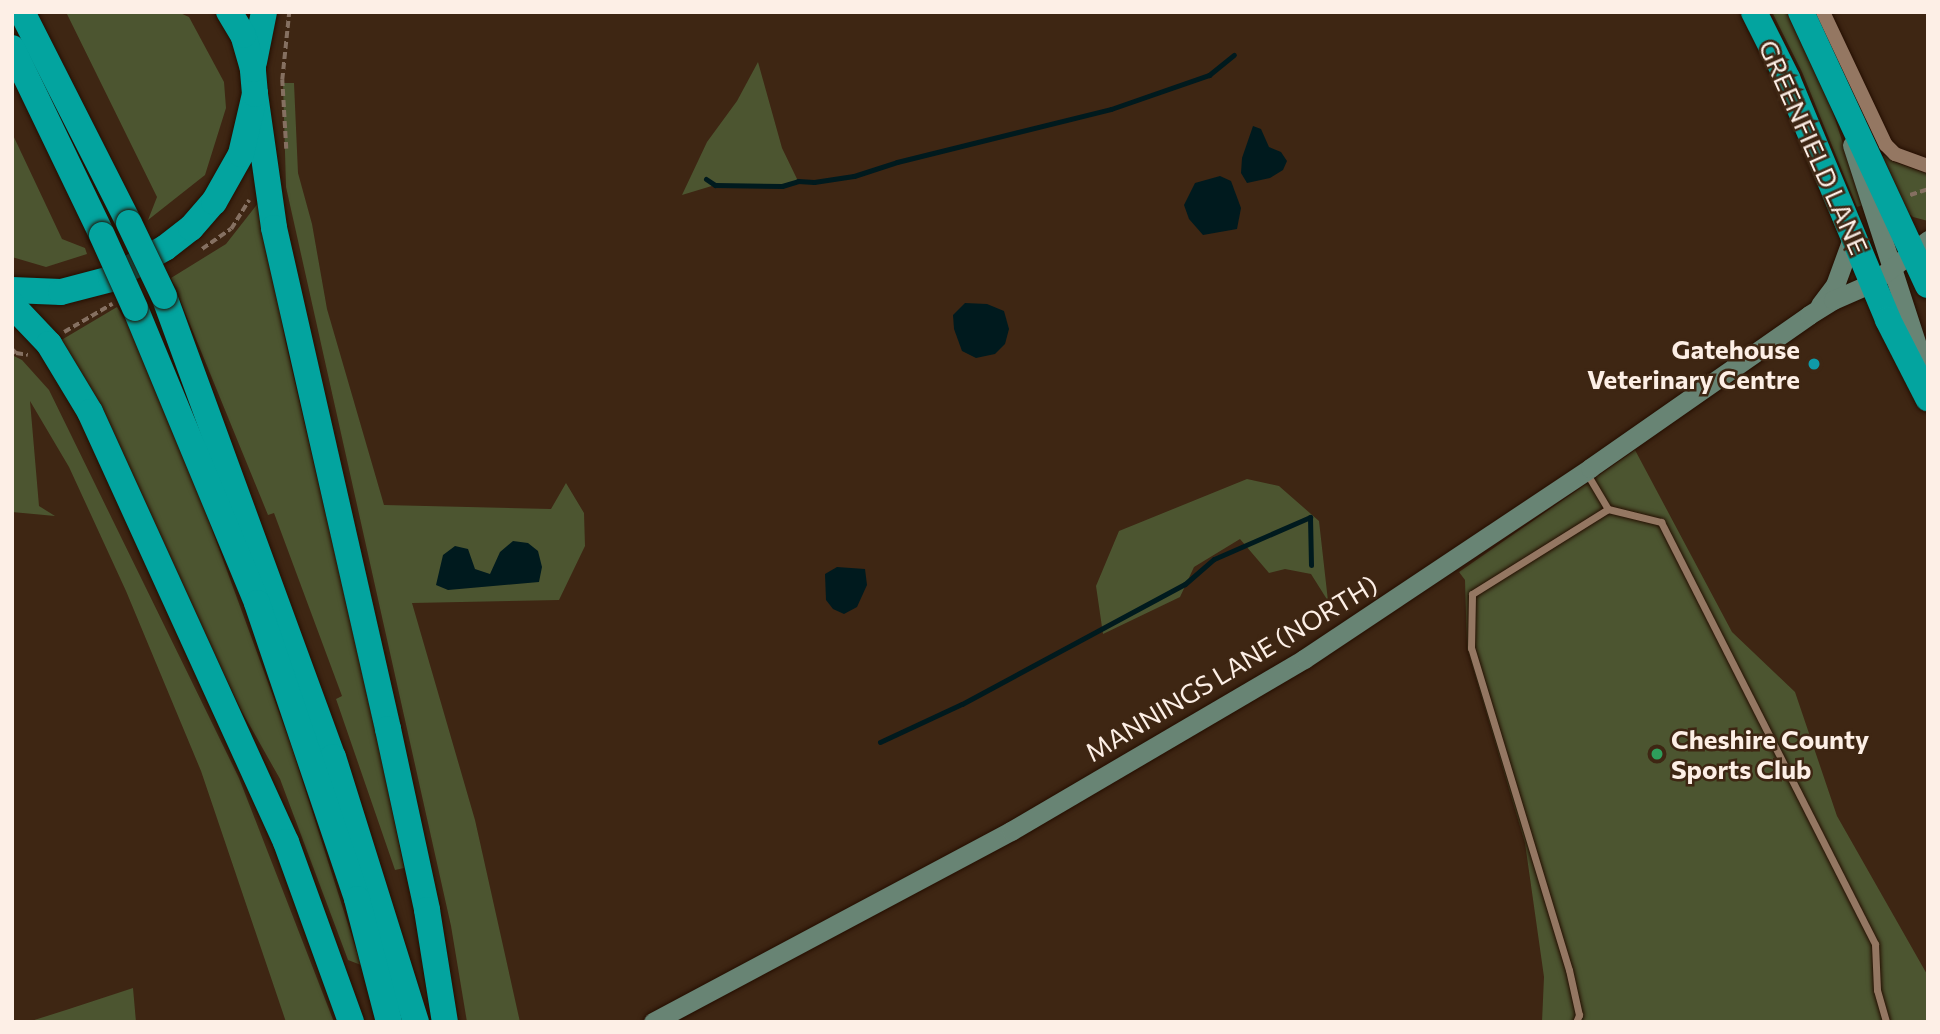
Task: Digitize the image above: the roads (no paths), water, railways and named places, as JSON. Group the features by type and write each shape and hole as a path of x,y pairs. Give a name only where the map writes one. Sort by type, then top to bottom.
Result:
{"highway":[{"path":"229,12 243,35 254,81 274,228 388,729 427,910 446,1022"},
{"path":"12,290 61,292 111,279 165,248 191,228 214,202 242,154 264,12"},
{"name":"GREENFIELD LANE","path":"1754,12 1787,78 1854,233 1901,261"},
{"name":"GREENFIELD LANE","path":"1801,12 1830,74 1901,261"},
{"path":"23,13 164,296 333,757 416,1022"},
{"path":"12,48 135,308 261,615 357,899 389,1022"},
{"path":"1928,285 1901,261 1888,320 1928,398"},
{"path":"12,304 49,344 90,412 286,842 351,1022"}],"street":[{"path":"1823,12 1886,145 1895,154 1928,166"},
{"name":"MANNINGS LANE (NORTH)","path":"1809,315 1835,285 1854,233"},
{"name":"MANNINGS LANE (NORTH)","path":"653,1022 1011,831 1304,659 1585,471 1809,315 1901,261"},
{"path":"1901,261 1928,377"}],"lane":[{"path":"1585,471 1608,509 1661,522 1875,944 1877,990 1886,1022"},
{"path":"1576,1022 1579,1015 1569,970 1471,648 1472,594 1608,509"}],"water":[{"path":"1253,126 1261,129 1269,147 1281,152 1287,161 1283,170 1270,178 1247,183 1241,173 1242,158"},
{"path":"1220,176 1231,181 1241,208 1237,229 1203,235 1189,219 1184,205 1195,183"},
{"path":"965,303 987,304 1004,311 1009,329 1005,344 995,354 976,358 962,351 954,329 953,315"},
{"path":"513,541 528,543 538,551 542,567 539,582 448,590 436,585 443,555 455,546 468,549 475,569 490,574 500,552"},
{"path":"837,567 865,569 867,585 857,607 844,614 833,609 826,600 825,574"}],"waterway":[{"path":"706,179 715,185 782,186 798,181 814,182 854,176 897,162 1111,109 1209,75 1234,55"},
{"path":"880,742 962,704 1185,584 1214,559 1310,517 1311,565"}],"place":[{"name":"Gatehouse Veterinary Centre","path":"1814,364"},
{"name":"Cheshire County Sports Club","path":"1657,754"}]}
